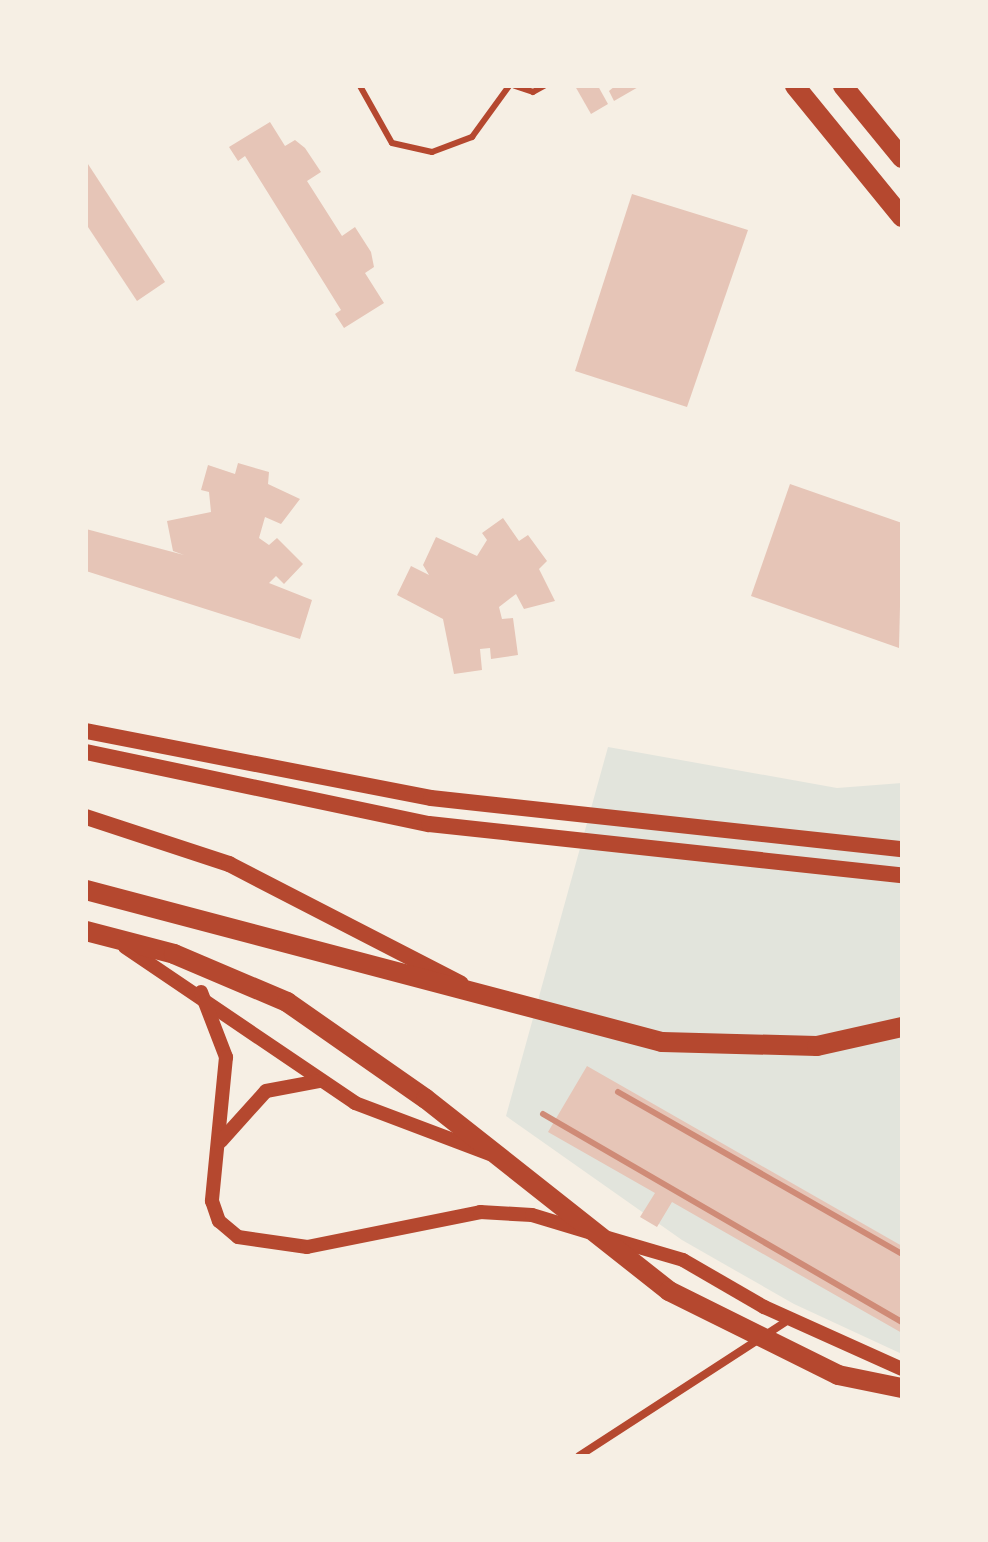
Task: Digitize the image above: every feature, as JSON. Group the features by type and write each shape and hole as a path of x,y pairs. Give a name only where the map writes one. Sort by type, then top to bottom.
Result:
{"main road":[{"path":"795,86 902,217"},
{"path":"843,86 902,158"},
{"path":"86,731 431,798 902,849"},
{"path":"86,752 429,824 902,875"},
{"path":"86,817 229,864 495,1001"},
{"path":"86,890 495,1001 662,1042 742,1048 817,1046 902,1027"},
{"path":"96,933 234,976 287,1002 506,1159 682,1299 838,1375 902,1388"}],"street":[{"path":"96,933 201,992 320,1081 413,1129 506,1159"},
{"path":"201,992 226,1057 212,1201 219,1221 261,1245 307,1247 480,1212 532,1215 683,1260 791,1319 902,1369"},
{"path":"214,1156 254,1098 285,1083 320,1081"},
{"path":"579,1456 791,1319"}],"lane":[{"path":"360,86 392,143 432,152 472,137 509,86"},
{"path":"515,86 533,92 544,86"}],"shaded area":[{"path":"608,747 837,788 902,783 902,1354 794,1304 682,1240 506,1116"}],"building":[{"path":"575,86 598,86 608,104 591,114"},
{"path":"615,86 640,86 614,101 609,91"},
{"path":"270,122 285,146 295,140 305,148 321,172 307,181 342,236 355,227 371,252 374,267 365,273 384,303 344,328 335,314 341,310 245,156 238,161 229,147"},
{"path":"86,161 165,282 137,301 86,224"},
{"path":"632,194 748,230 687,407 575,371"},
{"path":"238,463 269,472 268,484 300,499 281,524 265,517 259,538 269,545 277,538 303,564 284,584 276,576 269,583 312,600 300,639 86,571 86,529 184,555 173,551 167,521 211,512 209,492 201,490 208,465 235,474"},
{"path":"790,484 902,523 899,648 751,596"},
{"path":"503,518 519,541 528,535 547,561 539,569 555,601 524,609 516,594 499,607 502,619 513,618 518,655 491,659 490,648 480,649 482,670 454,674 443,619 397,595 411,566 429,575 423,565 436,537 477,556 487,540 482,533"},
{"path":"587,1066 902,1246 902,1333 672,1202 657,1227 640,1217 655,1193 548,1132"}],"railway":[{"path":"618,1092 902,1254"},
{"path":"543,1114 902,1322"}]}
